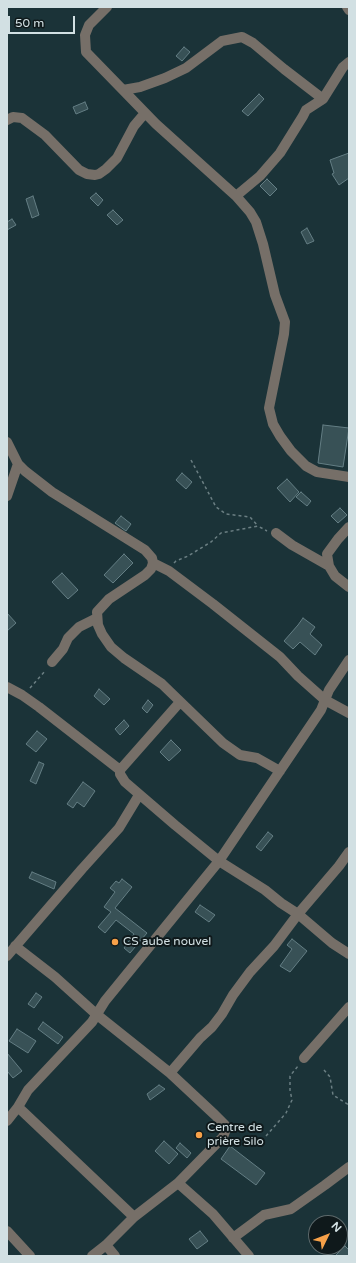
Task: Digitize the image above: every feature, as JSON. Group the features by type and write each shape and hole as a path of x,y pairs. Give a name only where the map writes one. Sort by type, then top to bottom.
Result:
{"street":[{"path":"107,7 89,26 85,35 86,52 145,113 222,185 236,196 250,212 256,222 263,244 275,295 285,322 284,334 269,408 280,436 291,451 306,466 317,472 349,477"},
{"path":"124,90 140,87 165,78 186,68 222,41 242,37 253,43 323,99"},
{"path":"236,196 260,176 280,153 304,116 306,110 323,99 343,67 349,62"},
{"path":"7,120 13,117 22,118 46,135 79,170 87,174 95,175 106,169 117,158 134,126 145,113"},
{"path":"7,442 18,464 25,471 52,492 150,554 153,564 151,569 145,575 109,599 97,612 98,625 102,634 124,658 162,684 223,743 240,755 257,758 280,771"},
{"path":"7,496 18,464"},
{"path":"329,566 327,554 349,527"},
{"path":"276,533 292,545 329,566 336,576 349,587"},
{"path":"153,564 169,571 213,604 280,657 298,676 325,700 349,713"},
{"path":"52,662 63,649 68,638 79,627 97,618"},
{"path":"7,1121 18,1107 28,1090 57,1057 76,1039 219,861 321,710 329,690 349,660"},
{"path":"13,693 39,706 120,770 120,774 125,782 219,861 265,890 298,914 332,943 349,954"},
{"path":"120,770 180,702"},
{"path":"7,956 119,828 140,795"},
{"path":"170,1073 222,1014 237,989 250,972 282,937 298,914 349,852"},
{"path":"15,946 55,976 96,1014 170,1073 215,1115 225,1125 226,1129 223,1137 178,1183 134,1218 106,1245 92,1256"},
{"path":"304,1058 349,1007"},
{"path":"18,1107 134,1218"},
{"path":"233,1238 264,1216 291,1209 349,1166"},
{"path":"178,1183 212,1214 249,1256"},
{"path":"7,1231 30,1256"},
{"path":"106,1245 115,1256"}],"path":[{"path":"191,460 216,507 226,514 250,518 258,526 270,532 276,533"},
{"path":"169,571 176,561 188,556 215,539 221,533 258,526"},
{"path":"13,693 33,685 52,662"},
{"path":"266,1136 286,1113 289,1107 292,1100 290,1076 304,1058"},
{"path":"324,1070 330,1077 333,1095 349,1105"}],"building":[{"path":"184,47 190,52 182,61 176,56"},
{"path":"259,94 264,99 248,116 242,111"},
{"path":"85,102 88,109 76,114 73,107"},
{"path":"349,153 349,178 339,185 332,174 334,173 330,160"},
{"path":"267,179 277,189 270,196 260,186"},
{"path":"96,193 103,200 98,206 90,198"},
{"path":"33,196 39,215 32,218 26,199"},
{"path":"113,210 123,220 117,225 107,215"},
{"path":"12,219 16,225 7,230 7,222"},
{"path":"307,228 314,241 307,244 301,232"},
{"path":"323,425 349,428 343,467 318,463"},
{"path":"182,473 192,482 186,489 176,480"},
{"path":"287,479 299,492 290,502 277,488"},
{"path":"301,492 311,501 307,506 296,497"},
{"path":"340,508 347,515 338,523 331,516"},
{"path":"121,516 131,524 126,531 115,523"},
{"path":"124,554 133,563 113,583 104,575"},
{"path":"62,573 78,590 68,599 52,582"},
{"path":"7,613 16,623 7,631"},
{"path":"303,618 315,627 310,634 322,645 315,655 300,642 293,649 284,641"},
{"path":"99,689 110,699 104,705 94,696"},
{"path":"148,700 153,705 147,713 142,708"},
{"path":"124,720 129,726 120,735 115,729"},
{"path":"37,731 47,739 36,752 26,744"},
{"path":"171,740 181,750 169,761 160,752"},
{"path":"39,762 44,764 36,784 30,781"},
{"path":"83,782 95,791 84,807 77,802 73,808 67,804"},
{"path":"268,832 273,836 261,851 256,847"},
{"path":"32,872 56,882 54,889 29,878"},
{"path":"122,879 132,887 115,908 147,933 130,953 124,948 134,934 116,920 105,933 98,927 111,912 104,907 115,892 110,888 116,881 119,883"},
{"path":"200,905 215,915 209,922 195,912"},
{"path":"292,939 307,951 290,972 280,966 292,949 287,945"},
{"path":"36,993 42,997 34,1008 28,1004"},
{"path":"43,1022 63,1037 58,1044 38,1029"},
{"path":"17,1029 36,1041 28,1053 9,1041"},
{"path":"7,1053 22,1071 13,1078 7,1071"},
{"path":"159,1085 165,1089 150,1100 147,1094"},
{"path":"164,1141 178,1154 169,1164 155,1151"},
{"path":"180,1143 191,1153 187,1158 176,1148"},
{"path":"230,1146 265,1173 256,1185 221,1159"},
{"path":"200,1231 208,1241 197,1249 189,1239"},
{"path":"348,1249 349,1250 349,1256 335,1256 348,1255"}],"place":[{"name":"CS aube nouvel","path":"115,942"},
{"name":"Centre de prière Silo","path":"199,1135"}]}
